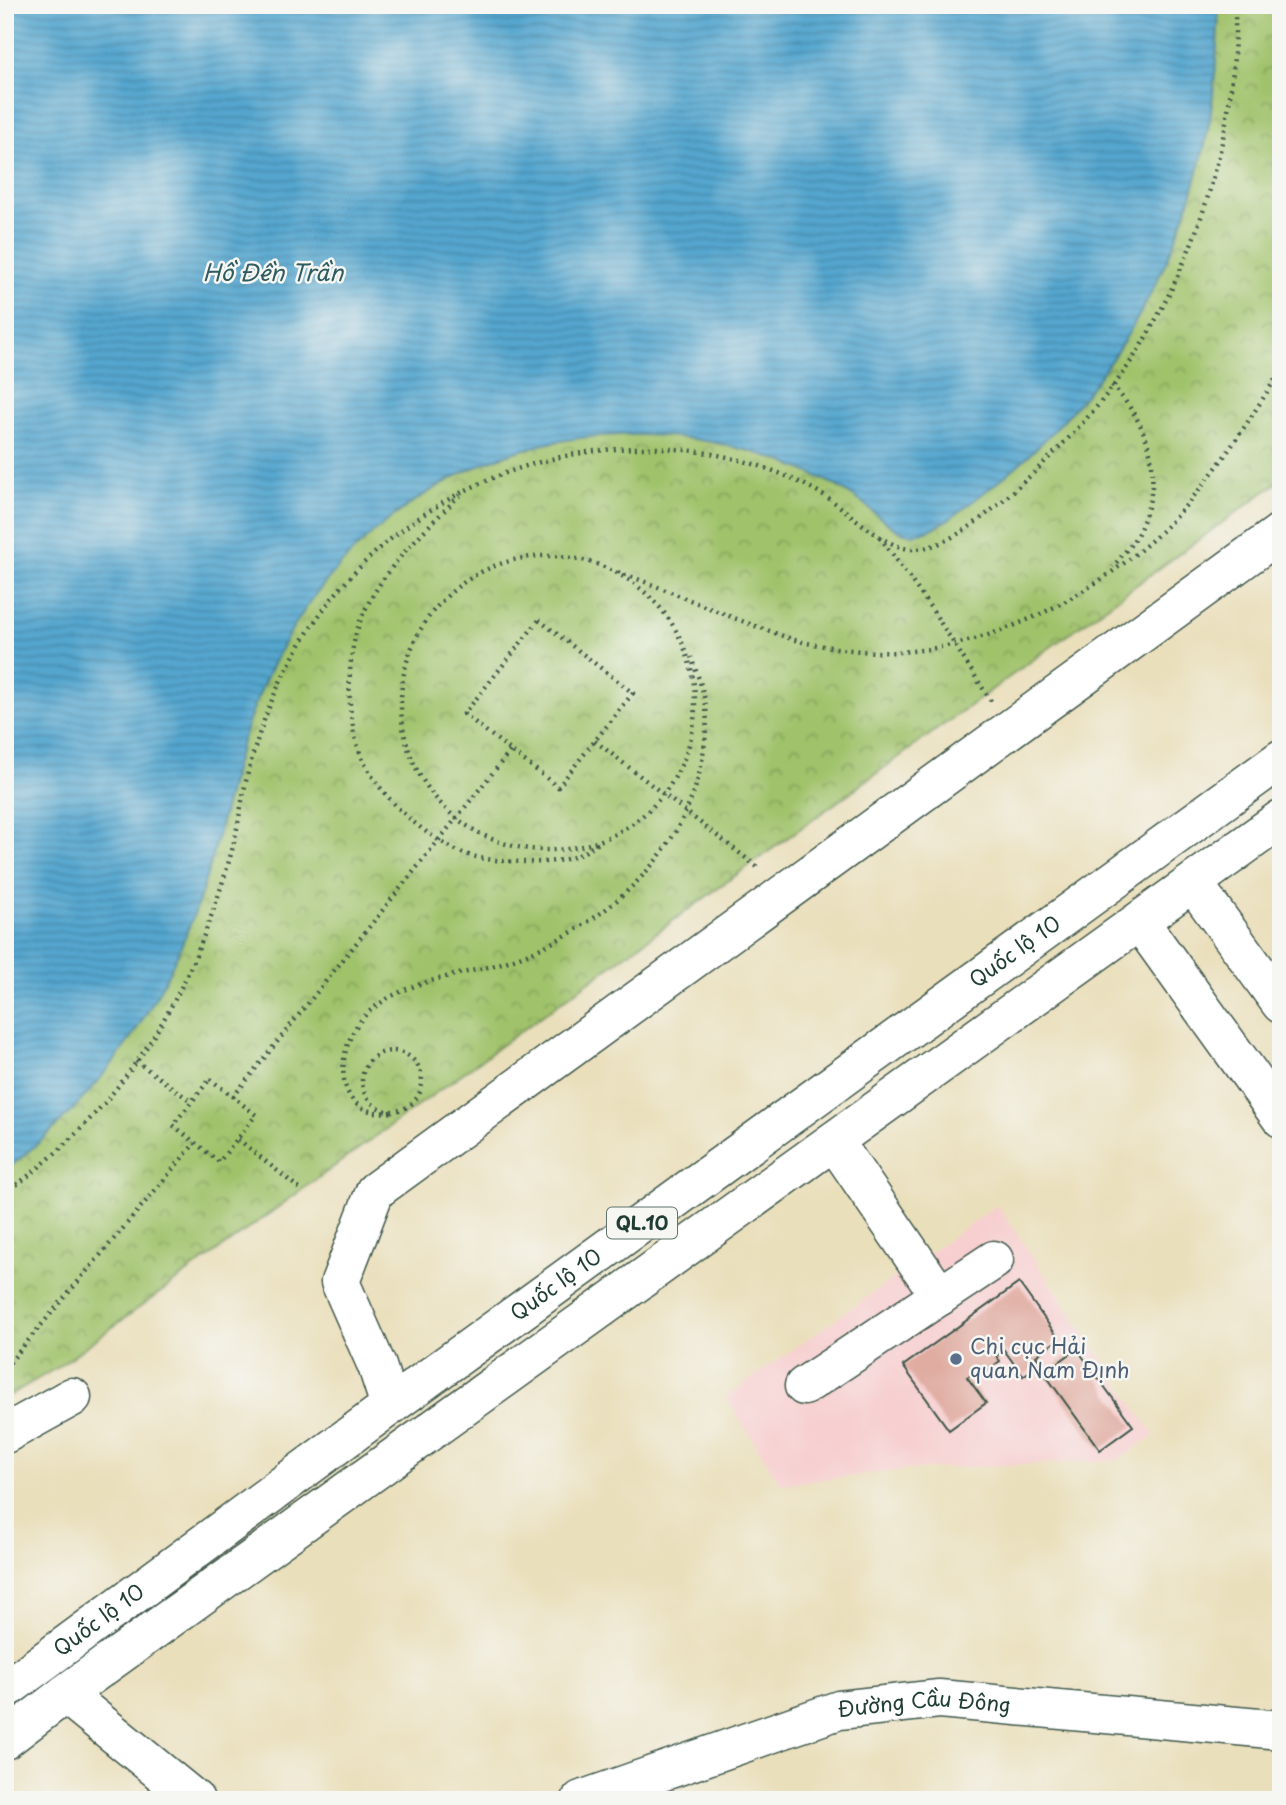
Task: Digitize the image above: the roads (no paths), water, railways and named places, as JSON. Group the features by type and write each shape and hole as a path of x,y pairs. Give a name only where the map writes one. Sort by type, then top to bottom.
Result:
{"main road":[{"path":"390,1406 377,1366 340,1282 375,1191 1281,533"},
{"name":"Quốc lộ 10","path":"5,1690 390,1406 1281,759"},
{"name":"Quốc lộ 10","path":"9,1730 65,1694 1281,819"},
{"path":"1193,883 1281,1004"},
{"path":"1140,922 1281,1118"},
{"path":"834,1141 940,1296"},
{"path":"804,1386 994,1260"},
{"path":"5,1434 72,1397"},
{"path":"65,1694 195,1800"},
{"name":"Đường Cầu Đông","path":"581,1800 839,1710 939,1699 1281,1730"}],"water":[{"name":"Hồ Đền Trần","path":"5,5 1219,5 1213,93 1205,144 1174,244 1152,292 1097,380 1064,420 1027,457 939,525 918,533 902,532 839,487 817,476 773,458 727,446 680,438 633,435 586,437 540,445 494,459 451,479 413,502 347,558 319,591 295,626 256,703 241,745 203,889 180,949 162,986 120,1054 95,1085 38,1144 5,1171"}],"place":[{"name":"Chi cục Hải quan Nam Định","path":"956,1359"}]}
